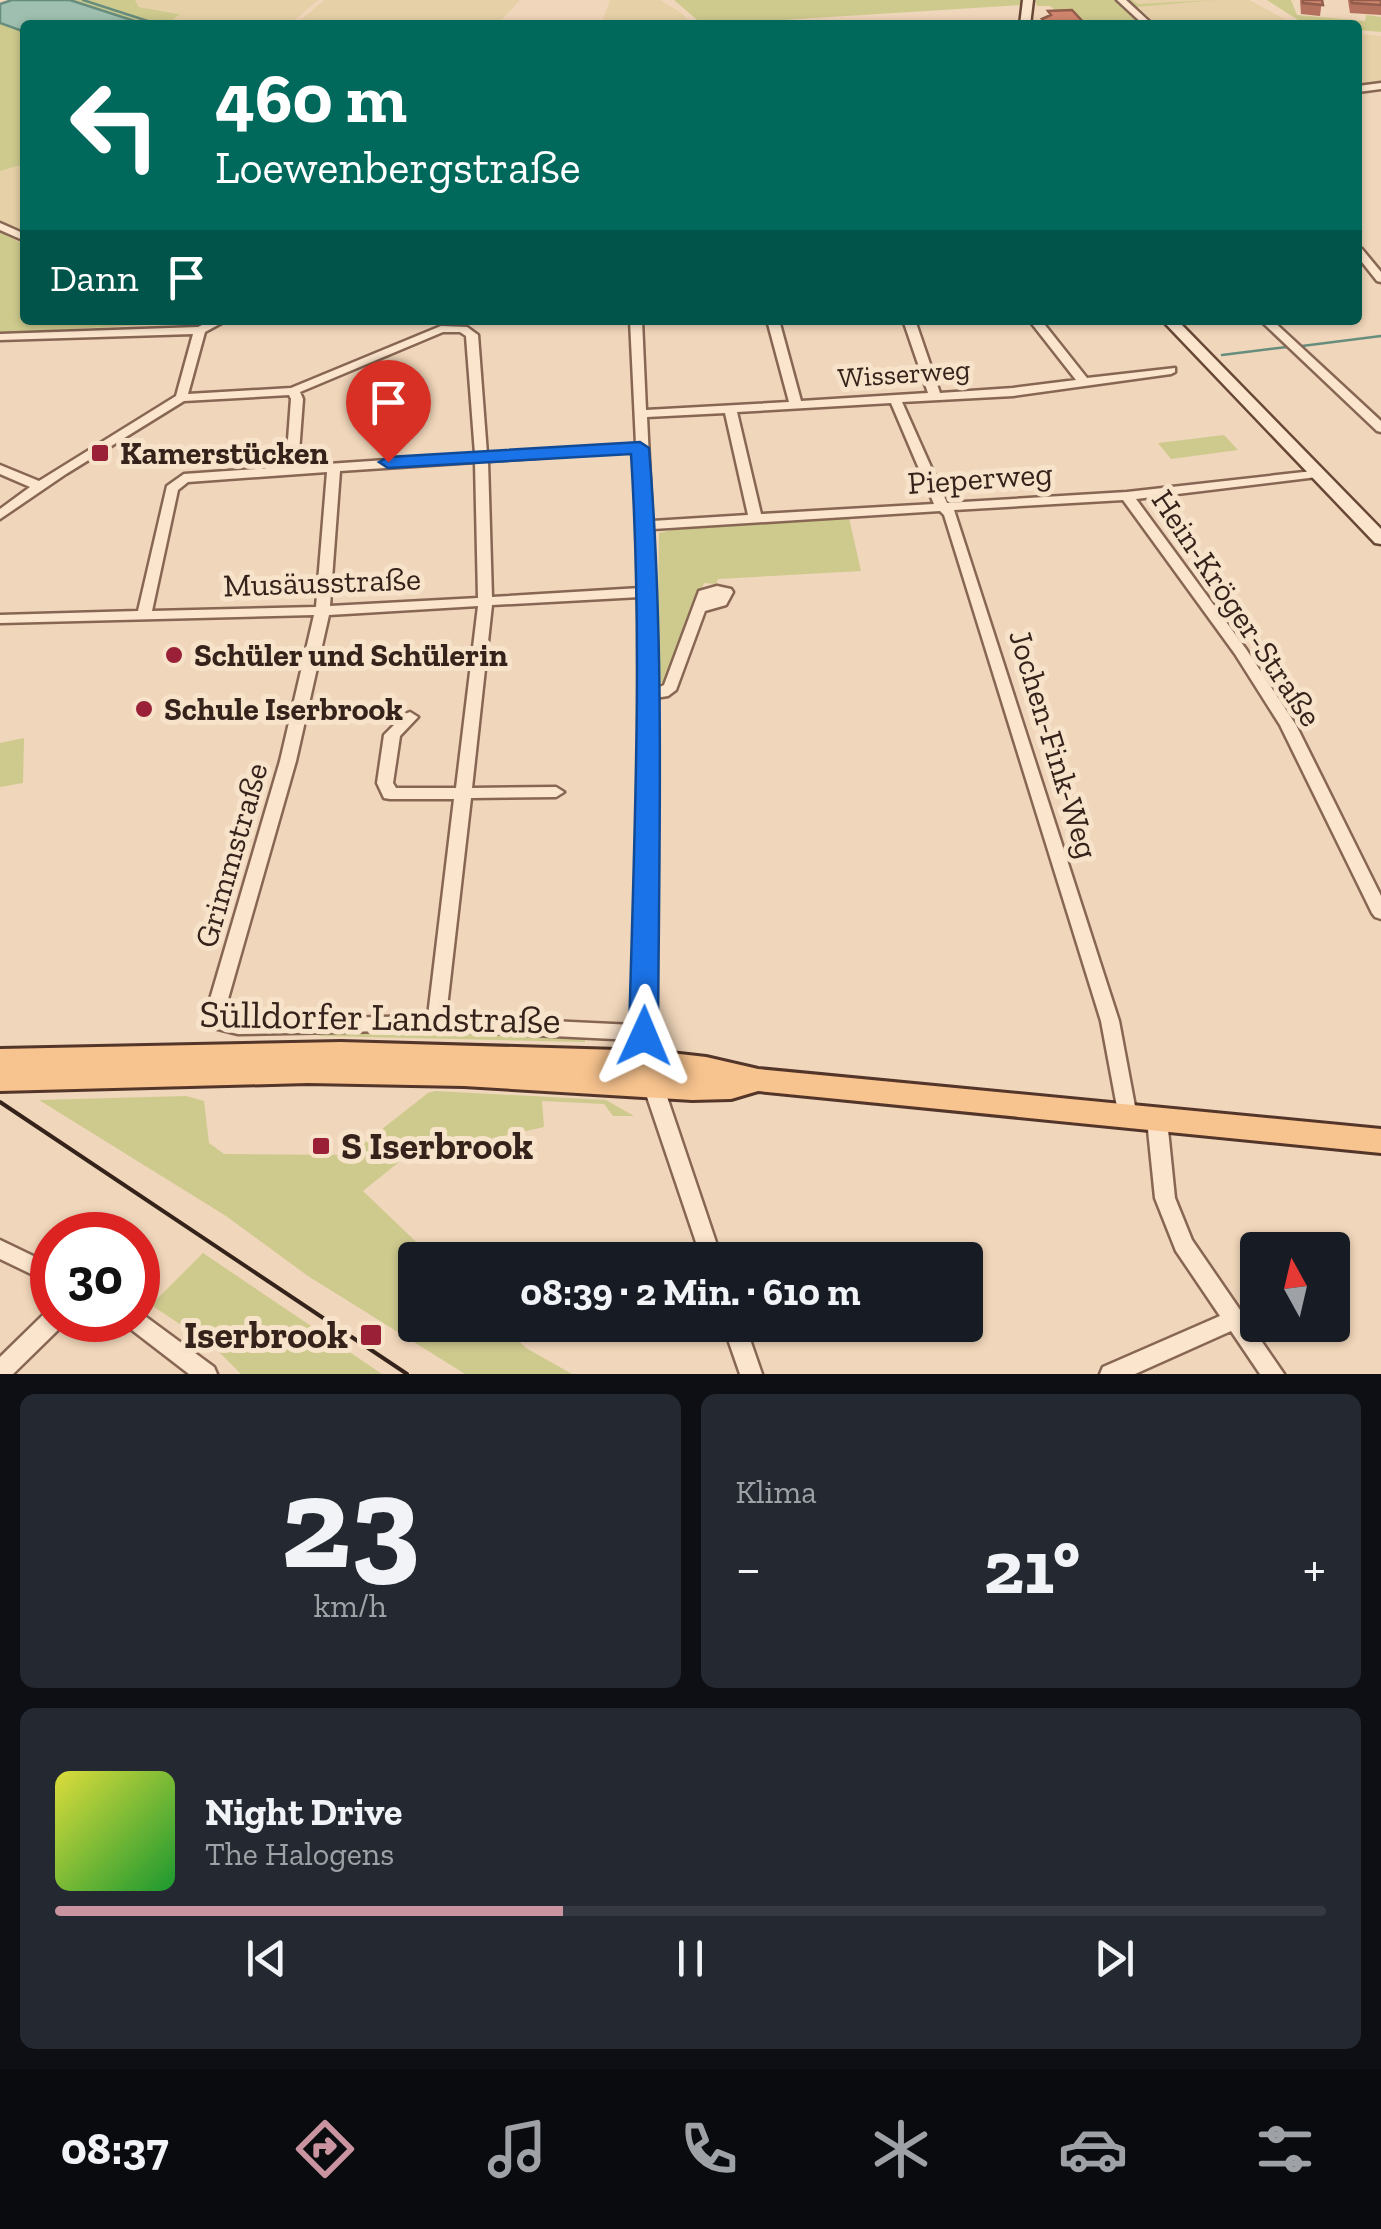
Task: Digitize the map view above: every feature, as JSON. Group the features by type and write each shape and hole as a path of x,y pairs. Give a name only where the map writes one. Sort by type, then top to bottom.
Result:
{"main road":[{"path":"1174,325 1381,539"},
{"name":"Sülldorfer Landstraße","path":"0,1060 383,1054 650,1074 710,1088 758,1080 1381,1140"},
{"name":"Sülldorfer Landstraße","path":"0,1080 376,1072 650,1074"}],"street":[{"path":"1120,0 1143,20"},
{"path":"1362,258 1381,279"},
{"path":"636,325 646,525 648,694 644,1033 650,1074 706,1242"},
{"path":"773,325 796,405"},
{"path":"910,325 934,396"},
{"path":"1039,325 1082,380"},
{"path":"1271,325 1381,428"},
{"path":"0,336 193,326 181,398"},
{"path":"0,515 39,486 181,398 293,391 430,333 459,328 472,336 486,602 436,1023"},
{"name":"Wisserweg","path":"639,414 1013,392 1170,370"},
{"path":"292,468 297,399 293,391"},
{"name":"Jochen-Fink-Weg","path":"895,399 950,514 1101,992 1114,1038 1127,1117"},
{"path":"730,408 756,519"},
{"path":"144,616 176,483 198,474 640,448"},
{"name":"Grimmstraße","path":"218,1022 217,1006 268,836 322,611 334,466"},
{"path":"0,469 39,486"},
{"name":"Pieperweg","path":"646,525 1127,496 1318,473"},
{"name":"Hein-Kröger-Straße","path":"1127,496 1241,652 1288,725 1381,913"},
{"name":"Musäusstraße","path":"0,619 322,611 646,592"},
{"path":"648,694 663,693 671,687 698,609"},
{"path":"410,717 392,735 386,791 556,792"},
{"name":"Sülldorfer Landstraße","path":"218,1022 238,1027 436,1023 644,1033"},
{"path":"1157,1120 1161,1176 1172,1219 1196,1269 1273,1374"},
{"path":"0,1249 30,1264"},
{"path":"1111,1374 1233,1320"},
{"path":"160,1339 206,1374"},
{"path":"0,1372 30,1342"},
{"path":"740,1342 751,1374"}],"shaded area":[{"path":"12,0 70,0 132,20 20,20 20,30 0,23 0,4"},
{"path":"70,0 135,0 139,7 180,14 172,20 132,20"},
{"path":"135,0 318,0 295,20 171,20 179,13 139,7"},
{"path":"324,0 520,0 502,20 301,20"},
{"path":"610,0 660,0 688,20 603,20"},
{"path":"674,0 1021,0 1022,5 783,20 697,20"},
{"path":"1035,0 1132,0 1138,4 1216,0 1137,7 1151,20 1067,20 1050,6 1037,6"},
{"path":"1132,0 1249,0 1287,20 1151,20"},
{"path":"1267,0 1291,0 1297,15 1354,20 1298,20"},
{"path":"1366,15 1381,17 1381,32 1362,30"},
{"path":"0,23 20,30 20,165 0,171"},
{"path":"1362,34 1381,36 1381,84 1362,86"},
{"path":"20,165 20,232 0,222 0,171"},
{"path":"0,232 20,242 20,325 144,325 0,333"},
{"path":"1224,435 1238,450 1171,459 1158,443"},
{"path":"849,518 861,571 704,583 665,684 657,689 659,533"},
{"path":"24,738 23,783 0,787 0,743"},
{"path":"319,1032 585,1035 585,1042 319,1036"},
{"path":"428,1093 606,1100 634,1116 613,1116 604,1104 542,1101 544,1127 404,1158 363,1191 416,1242 398,1242 398,1332 308,1276 226,1216 39,1100 186,1096 204,1101 209,1143 224,1154 349,1155"},
{"path":"203,1253 382,1374 241,1374 213,1346 160,1311 160,1296"},
{"path":"414,1342 520,1342 572,1374 465,1374"}],"building":[{"path":"1322,0 1323,5 1303,3"},
{"path":"1351,0 1381,0 1381,5 1352,3"},
{"path":"1072,10 1081,20 1043,20 1051,15 1048,11"}],"waterway":[{"path":"83,0 145,20"},
{"path":"1302,346 1381,336"},
{"path":"1222,355 1287,347"}],"tram line":[{"path":"0,1102 407,1374"}],"place":[{"name":"Kamerstücken","path":"100,453"},
{"name":"Schüler und Schülerin","path":"174,655"},
{"name":"Schule Iserbrook","path":"144,709"},
{"name":"S Iserbrook","path":"321,1146"},
{"name":"Iserbrook","path":"371,1335"}],"route":[{"path":"388,462 640,448 646,529 648,726 644,1036"}]}
